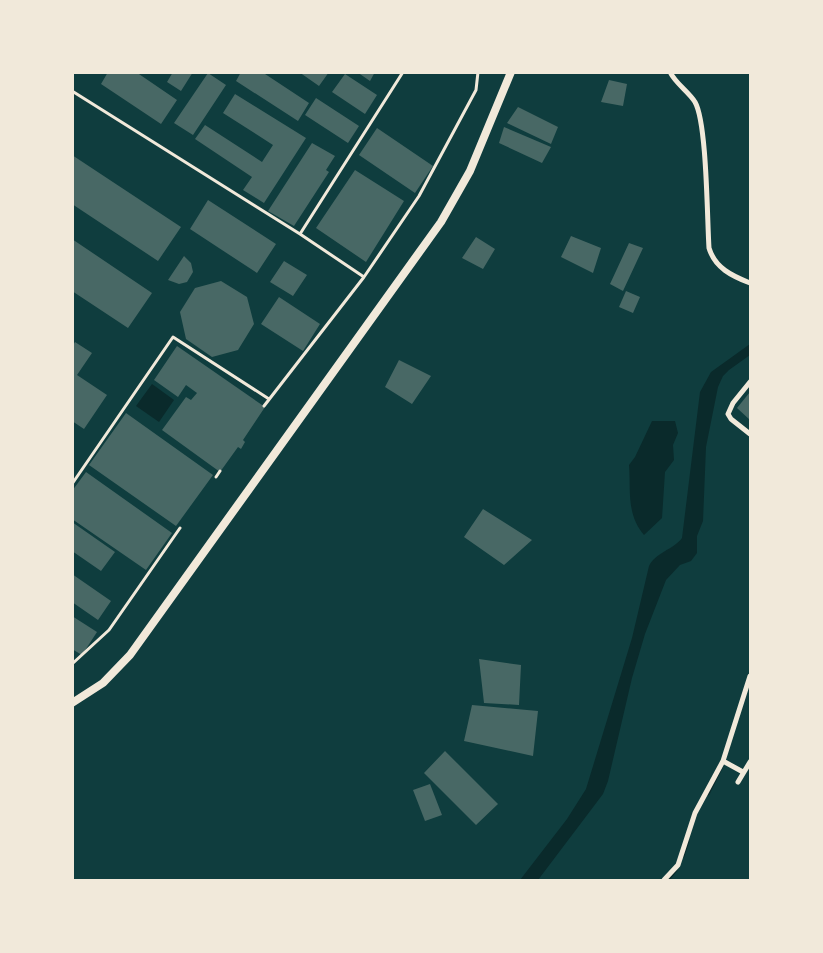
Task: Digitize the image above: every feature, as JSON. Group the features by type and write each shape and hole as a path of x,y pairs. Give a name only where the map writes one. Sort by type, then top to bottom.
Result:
{"main road":[{"path":"72,703 103,683 130,655 441,222 470,171 511,72"}],"street":[{"path":"670,72 694,101 698,111 702,133 709,248 712,259 729,274 750,283"},
{"path":"750,382 733,403 728,414 731,419 750,434"},
{"path":"664,880 678,865 695,813 723,761 750,676"},
{"path":"723,761 743,772"},
{"path":"738,782 750,762"}],"lane":[{"path":"300,234 403,72"},
{"path":"264,406 364,277 419,196 476,90 478,72"},
{"path":"72,91 300,234 364,277"},
{"path":"72,484 173,337 269,399"},
{"path":"216,477 220,472"},
{"path":"72,664 109,630 180,528"}],"water":[{"path":"750,344 750,355 723,376 718,387 706,447 703,521 697,536 697,553 691,561 680,565 666,580 645,634 632,678 608,781 603,794 538,880 520,880 567,819 586,789 632,638 649,566 656,557 682,538 700,392 711,372"},
{"path":"152,384 174,400 159,422 136,406"},
{"path":"652,421 675,421 678,433 673,445 674,460 665,472 662,518 644,535 634,519 630,502 629,465 635,457"}],"building":[{"path":"108,72 136,72 177,100 161,124 101,84"},
{"path":"173,72 193,72 181,91 167,82"},
{"path":"241,72 262,72 309,103 298,121 236,81"},
{"path":"299,72 329,72 319,86"},
{"path":"357,72 375,72 370,81"},
{"path":"208,73 226,85 193,135 174,123"},
{"path":"345,74 377,95 365,114 332,92"},
{"path":"609,80 627,84 623,106 601,102"},
{"path":"235,94 306,138 264,203 243,190 252,177 195,139 205,125 262,162 273,145 223,113"},
{"path":"316,98 359,126 348,143 305,115"},
{"path":"518,107 558,127 551,144 507,123"},
{"path":"504,127 551,147 542,163 499,143"},
{"path":"377,128 433,166 415,193 359,155"},
{"path":"312,143 335,156 326,170 329,172 294,226 268,211"},
{"path":"72,155 181,227 158,261 72,204"},
{"path":"355,170 404,201 366,262 316,228"},
{"path":"208,200 276,244 257,273 190,229"},
{"path":"571,236 601,248 593,273 561,257"},
{"path":"476,237 495,249 483,269 462,258"},
{"path":"72,239 152,293 128,328 72,291"},
{"path":"629,243 643,248 623,291 610,284"},
{"path":"184,256 191,263 193,272 187,282 179,284 168,280"},
{"path":"284,261 307,275 293,296 270,282"},
{"path":"221,281 247,297 254,324 238,350 212,357 186,339 180,312 195,288"},
{"path":"626,291 640,297 633,313 619,307"},
{"path":"279,297 320,324 303,351 261,324"},
{"path":"75,342 92,353 77,375 107,395 84,429 72,421 72,347"},
{"path":"177,346 265,407 243,440 245,442 241,449 238,447 220,472 162,430 186,397 191,400 197,393 186,385 178,397 154,380"},
{"path":"399,360 431,376 412,404 385,387"},
{"path":"750,392 750,420 737,408"},
{"path":"126,413 213,475 176,526 89,465"},
{"path":"86,472 172,533 146,570 72,519 72,491"},
{"path":"483,509 532,540 504,565 464,537"},
{"path":"72,522 115,552 101,571 72,551"},
{"path":"72,574 111,601 98,620 72,602"},
{"path":"72,616 97,632 82,655 72,649"},
{"path":"479,659 521,665 519,705 484,703"},
{"path":"472,705 538,711 533,756 464,741"},
{"path":"445,751 498,804 476,825 424,773"},
{"path":"430,784 442,815 425,821 413,790"}],"waterway":[{"path":"708,794 722,766"},
{"path":"683,856 688,841"},
{"path":"668,880 676,870"}]}
